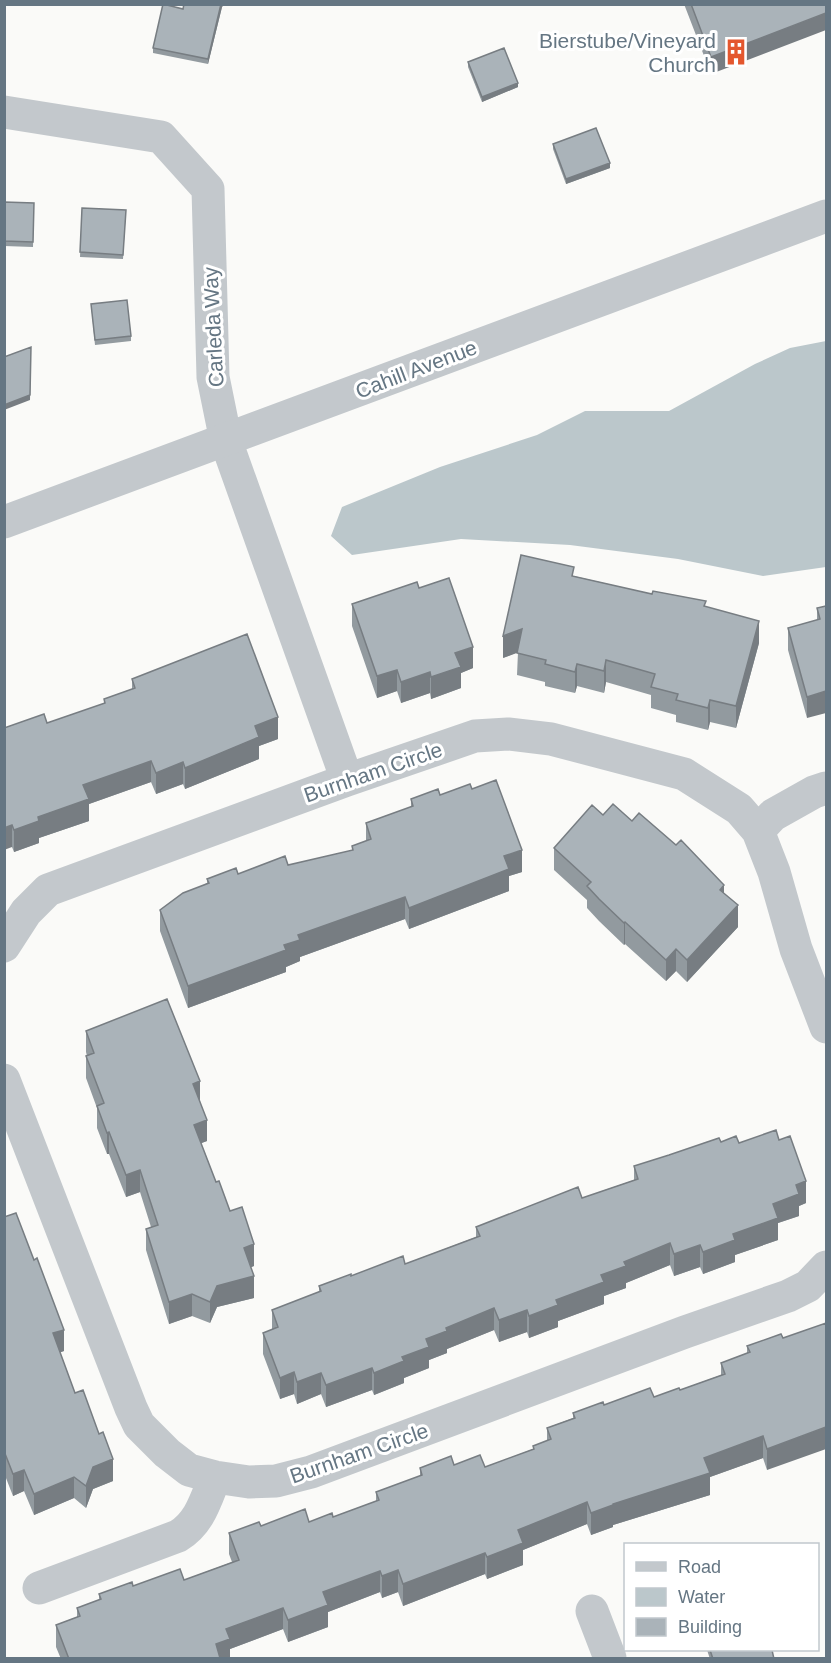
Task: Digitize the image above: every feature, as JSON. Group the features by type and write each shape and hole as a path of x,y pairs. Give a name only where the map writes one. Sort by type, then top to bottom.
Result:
{"street":[{"name":"Carleda Way","path":"4,112 161,137 208,189 213,377 226,441 347,780"},
{"name":"Cahill Avenue","path":"4,522 826,216"},
{"name":"Burnham Circle","path":"4,946 26,912 48,890 347,780 475,736 508,734 551,739 684,774 739,809 758,831 774,872 796,949 826,1028"},
{"path":"758,831 773,815 813,792 826,788"},
{"name":"Burnham Circle","path":"4,1080 139,1425 167,1453 189,1470 215,1477 249,1482 276,1481 311,1472 685,1332 788,1296 808,1286 826,1267"},
{"path":"39,1588 186,1532 202,1512 215,1477"},
{"path":"592,1611 610,1659"}],"water":[{"path":"826,341 826,567 763,576 678,559 570,545 461,539 352,555 331,536 342,507 440,467 537,435 585,411 669,411 755,364 790,348"}],"building":[{"path":"163,4 183,9 184,4 221,4 208,59 153,48"},
{"name":"Bierstube/Vineyard Church","path":"691,4 826,4 826,13 711,57"},
{"path":"504,48 518,83 482,97 468,62"},
{"path":"596,128 610,163 566,179 553,144"},
{"path":"4,202 34,203 33,242 4,241"},
{"path":"82,208 126,210 123,255 80,252"},
{"path":"127,300 131,336 95,340 91,304"},
{"path":"31,347 30,395 4,405 4,357"},
{"path":"521,555 574,567 572,576 652,594 653,591 706,601 704,606 759,621 736,706 710,700 708,708 676,700 678,694 651,687 655,674 606,660 604,671 577,664 575,672 545,664 546,660 517,653 522,629 503,636"},
{"path":"449,578 473,647 455,653 461,667 431,677 430,672 401,682 397,670 377,676 352,604 417,582 419,588"},
{"path":"826,606 826,691 807,697 788,628 820,619 817,608"},
{"path":"247,634 278,717 255,726 259,737 185,768 183,762 156,773 151,761 83,785 89,799 38,817 39,821 14,830 12,825 4,828 4,728 44,714 47,723 105,703 104,699 135,688 132,679"},
{"path":"496,780 522,850 504,856 509,869 409,908 405,897 298,935 300,940 284,945 286,950 188,986 160,910 183,893 209,883 207,879 236,868 238,874 285,856 288,865 353,850 352,846 371,839 366,823 413,806 411,799 438,789 440,795 470,784 472,789"},
{"path":"613,804 632,821 639,813 676,845 681,840 724,885 720,890 738,905 687,960 676,949 666,960 599,899 587,886 591,882 554,848 592,805 603,815"},
{"path":"167,999 200,1081 193,1084 207,1120 194,1125 230,1211 242,1207 254,1244 244,1248 254,1276 217,1286 210,1302 192,1294 169,1302 146,1229 158,1225 140,1170 126,1175 97,1106 104,1103 86,1056 94,1053 86,1031"},
{"path":"776,1130 779,1140 790,1136 806,1181 796,1185 799,1194 773,1204 778,1218 733,1234 735,1240 703,1252 700,1245 674,1254 670,1243 624,1262 626,1266 601,1275 604,1282 556,1300 558,1305 529,1316 527,1310 499,1320 494,1308 446,1328 447,1331 426,1339 429,1347 402,1357 404,1361 374,1373 372,1368 326,1385 321,1373 297,1382 294,1372 280,1378 263,1333 278,1327 272,1310 321,1291 319,1286 403,1256 405,1264 480,1236 476,1227 578,1187 582,1198 638,1179 634,1166 719,1138 721,1142 736,1136 739,1143"},
{"path":"16,1213 34,1260 37,1258 64,1330 53,1333 75,1393 83,1390 99,1434 103,1432 113,1459 93,1467 86,1486 74,1477 34,1494 24,1470 13,1474 4,1451 4,1217"},
{"path":"826,1323 826,1427 767,1449 763,1436 704,1458 710,1473 591,1513 587,1502 518,1530 523,1543 487,1557 485,1553 403,1584 398,1570 382,1576 380,1571 323,1592 328,1605 288,1620 283,1608 226,1629 230,1639 216,1644 220,1658 218,1659 69,1659 56,1625 80,1616 77,1608 101,1599 99,1594 132,1582 133,1586 180,1569 184,1580 239,1560 229,1533 259,1522 261,1526 305,1509 309,1522 332,1513 333,1517 379,1500 376,1492 422,1475 420,1468 451,1456 454,1465 480,1455 485,1467 534,1449 533,1446 551,1439 547,1428 575,1418 573,1413 603,1402 604,1405 650,1388 654,1397 725,1374 721,1363 750,1352 747,1346 781,1334 783,1338"},
{"path":"710,1651 772,1651 774,1659 713,1659"}],"place":[{"name":"Bierstube/Vineyard Church","path":"736,52"}]}
